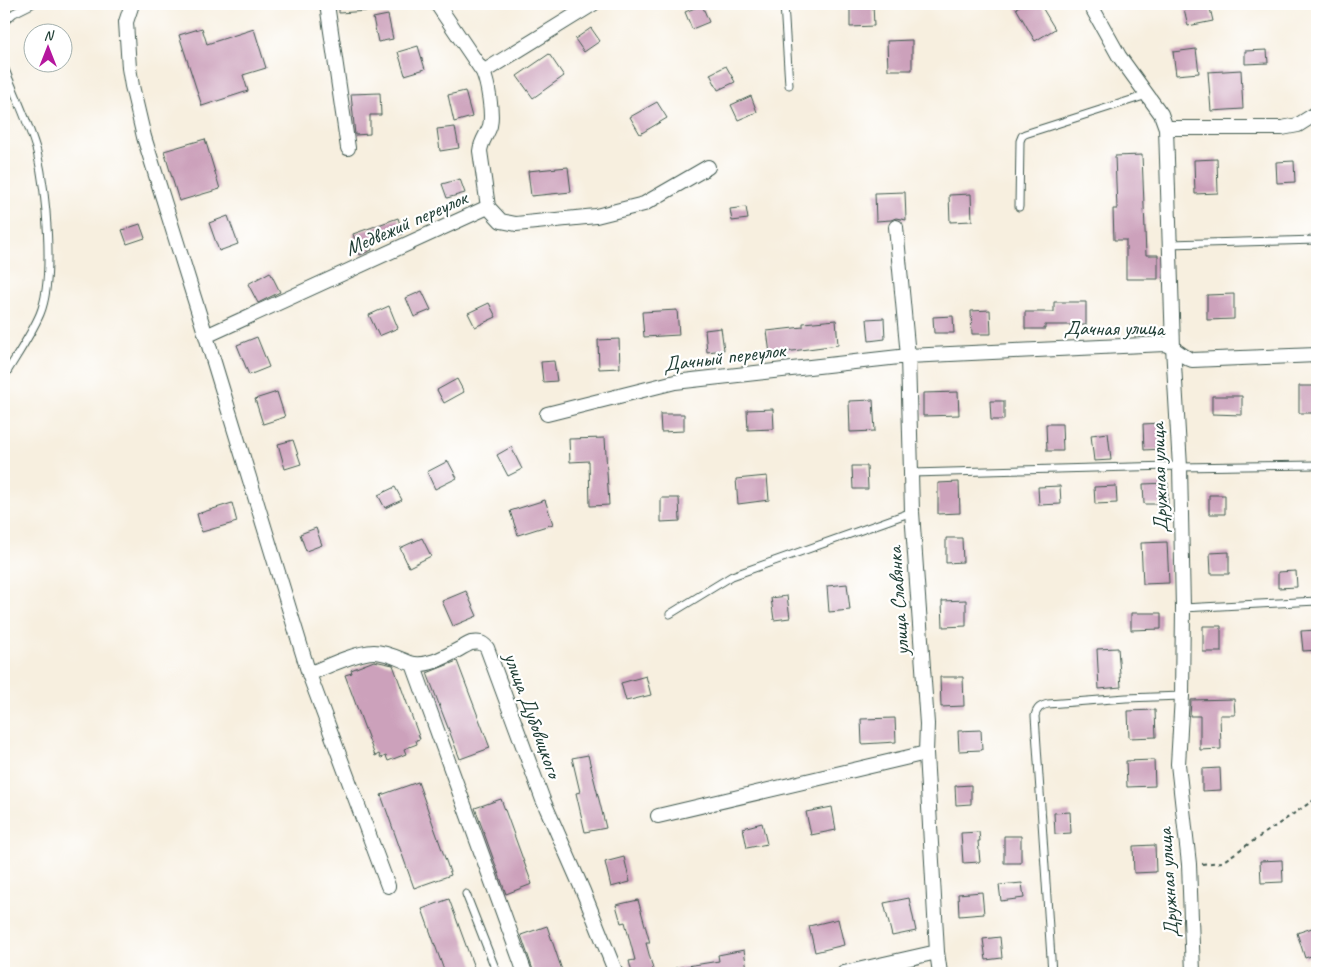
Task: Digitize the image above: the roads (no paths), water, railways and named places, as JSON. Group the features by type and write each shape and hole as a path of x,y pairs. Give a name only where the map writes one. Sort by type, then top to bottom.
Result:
{"street":[{"path":"132,4 126,22 132,86 144,137 308,674 388,886"},
{"path":"327,4 348,148"},
{"path":"438,4 483,72 487,82 490,127 481,143 480,151 488,207"},
{"path":"483,72 593,4"},
{"name":"Дружная улица","path":"1090,4 1118,56 1147,95 1164,121 1166,128 1173,347 1180,467 1183,608 1182,696 1178,764 1189,864 1193,973"},
{"path":"1166,128 1282,128 1298,125 1317,113"},
{"name":"Медвежий переулок","path":"206,336 488,207 501,221 516,224 596,216 644,204 708,167"},
{"name":"улица Славянка","path":"896,227 908,356 912,512 927,724 926,753 937,952 940,973"},
{"name":"Дачная улица","path":"908,356 1165,344 1192,360 1317,355"},
{"name":"Дачный переулок","path":"547,414 676,382 908,356"},
{"name":"улица Дубовицкого","path":"413,664 433,662 471,643 483,643 487,648 543,800 616,973"},
{"path":"308,674 364,653 374,652 385,653 413,664 525,973"},
{"path":"658,816 926,753"},
{"path":"844,973 937,952"}],"lane":[{"path":"4,22 14,13 32,4"},
{"path":"784,4 789,85"},
{"path":"4,67 26,120 36,152 45,201 47,247 47,289 40,314 4,377"},
{"path":"1019,207 1020,141 1022,136 1147,95"},
{"path":"1169,244 1317,240"},
{"path":"912,473 1170,466 1317,465"},
{"path":"670,614 732,576 912,512"},
{"path":"1183,608 1317,601"},
{"path":"1052,973 1036,710 1048,704 1182,696"},
{"path":"466,894 497,973"}]}
